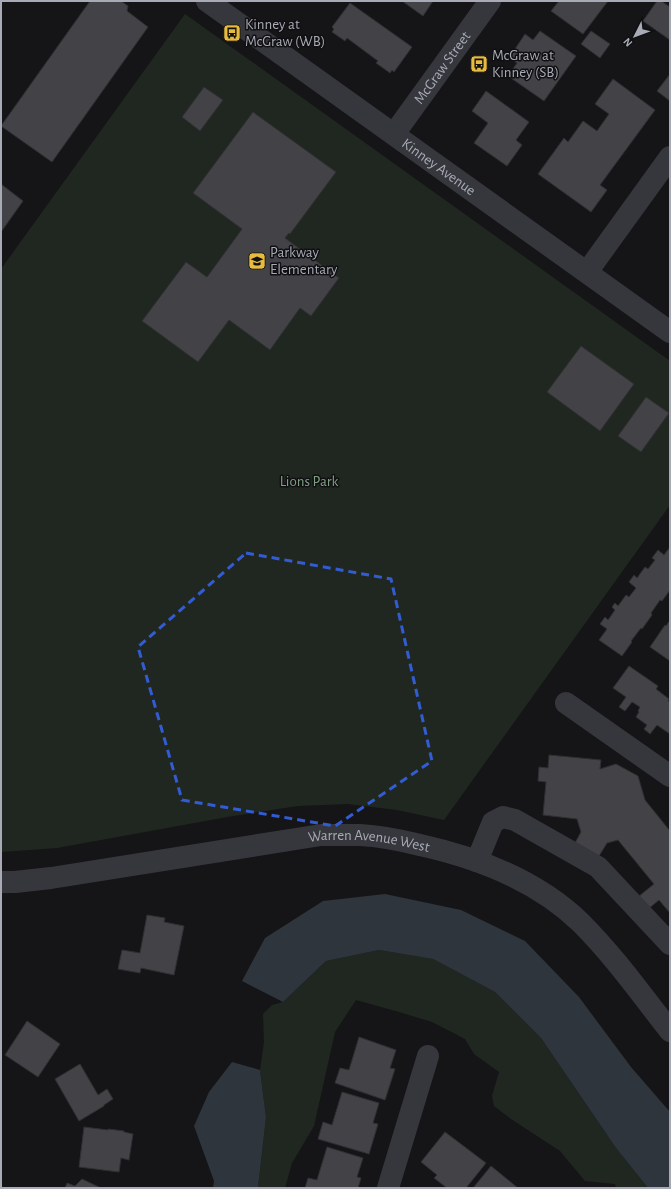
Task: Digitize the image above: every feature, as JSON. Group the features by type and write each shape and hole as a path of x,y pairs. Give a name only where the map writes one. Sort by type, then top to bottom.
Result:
{"street":[{"name":"Kinney Avenue","path":"207,1 670,332"},
{"name":"McGraw Street","path":"394,134 490,1"},
{"path":"587,272 670,157"},
{"path":"566,703 670,776"},
{"path":"477,861 493,822 503,817 515,820 598,867 670,944"},
{"name":"Warren Avenue West","path":"1,882 52,878 321,835 361,835 397,840 438,849 477,861 513,875 549,896 580,923 608,952 670,1031"},
{"path":"396,1184 428,1056"}],"highlighted area":[{"path":"246,553 391,579 432,761 335,826 182,800 138,647"}],"green space":[{"name":"Lions Park","path":"185,14 670,361 670,505 444,820 397,810 348,804 298,806 227,817 57,848 1,852 1,269"},
{"path":"379,950 433,959 495,992 541,1038 616,1148 648,1188 616,1188 615,1184 585,1181 560,1151 494,1106 492,1096 499,1072 474,1054 465,1039 432,1022 356,1000 335,1032 314,1126 292,1163 285,1188 258,1188 266,1117 260,1070 264,1042 263,1014 272,1005 283,1002 326,961"}],"shaded area":[{"path":"385,894 461,910 525,941 579,997 631,1067 670,1112 670,1188 648,1188 616,1148 541,1038 495,992 433,959 379,950 326,961 283,1002 242,981 265,938 323,901"},
{"path":"232,1062 260,1070 266,1117 258,1188 213,1188 214,1181 194,1126 209,1092"}],"building":[{"path":"90,1 121,1 128,6 127,11 148,27 52,162 1,126"},
{"path":"402,1 433,1 423,16"},
{"path":"559,1 608,1 583,34 551,11"},
{"path":"657,1 661,1 670,7 670,40 643,21"},
{"path":"350,3 412,47 394,72 392,70 390,73 376,63 378,61 347,38 345,41 332,32 334,29 332,27"},
{"path":"540,31 576,56 544,101 508,76 517,63 509,58 525,34 533,40"},
{"path":"591,31 610,44 600,58 581,44"},
{"path":"670,74 670,101 657,91"},
{"path":"613,79 655,110 600,185 607,190 591,212 538,174 564,138 568,142 583,121 597,131 609,114 595,104"},
{"path":"204,87 223,100 200,131 182,117"},
{"path":"486,91 529,122 516,140 522,145 507,166 474,143 488,123 472,111"},
{"path":"253,112 336,172 290,234 289,233 285,238 339,278 311,316 300,308 270,350 229,320 198,362 142,321 186,262 207,277 242,229 193,193"},
{"path":"1,184 23,201 1,232"},
{"path":"581,346 634,384 600,431 547,392"},
{"path":"646,397 669,413 641,452 618,436"},
{"path":"670,547 670,590 662,601 660,600 651,613 652,615 631,641 632,642 622,656 599,640 607,629 600,624 605,617 608,620 615,610 612,607 615,603 618,606 626,595 629,597 636,588 629,582 634,575 637,578 645,567 648,569 655,560 652,558 658,550 664,555"},
{"path":"670,620 670,661 650,647"},
{"path":"629,666 658,686 656,689 669,699 670,734 657,725 650,734 644,729 647,725 636,717 640,707 632,702 625,711 619,707 626,697 613,688"},
{"path":"549,755 601,760 600,769 616,764 638,776 645,800 670,831 670,913 659,900 648,909 638,897 654,884 618,840 607,843 599,856 575,843 581,832 577,819 543,815 546,782 538,781 539,767 548,768"},
{"path":"147,915 165,918 164,922 184,926 174,975 141,968 140,973 118,969 122,950 140,953"},
{"path":"27,1021 60,1044 38,1077 5,1055"},
{"path":"359,1037 396,1050 390,1068 395,1069 385,1100 335,1083 340,1068 349,1070"},
{"path":"80,1064 98,1095 107,1089 113,1099 79,1121 55,1079"},
{"path":"342,1092 379,1103 373,1123 378,1124 369,1154 318,1139 323,1122 332,1125"},
{"path":"84,1127 124,1131 133,1134 129,1160 121,1158 119,1172 79,1167"},
{"path":"445,1132 486,1163 466,1188 447,1188 434,1178 437,1175 421,1162"},
{"path":"327,1147 363,1158 357,1177 361,1178 358,1188 305,1188 308,1178 317,1180"},
{"path":"491,1166 518,1188 473,1188"},
{"path":"82,1179 101,1188 65,1188 67,1183 75,1186"}],"place":[{"name":"Kinney at McGraw (WB)","path":"232,33"},
{"name":"McGraw at Kinney (SB)","path":"479,64"},
{"name":"Parkway Elementary","path":"257,261"}]}
